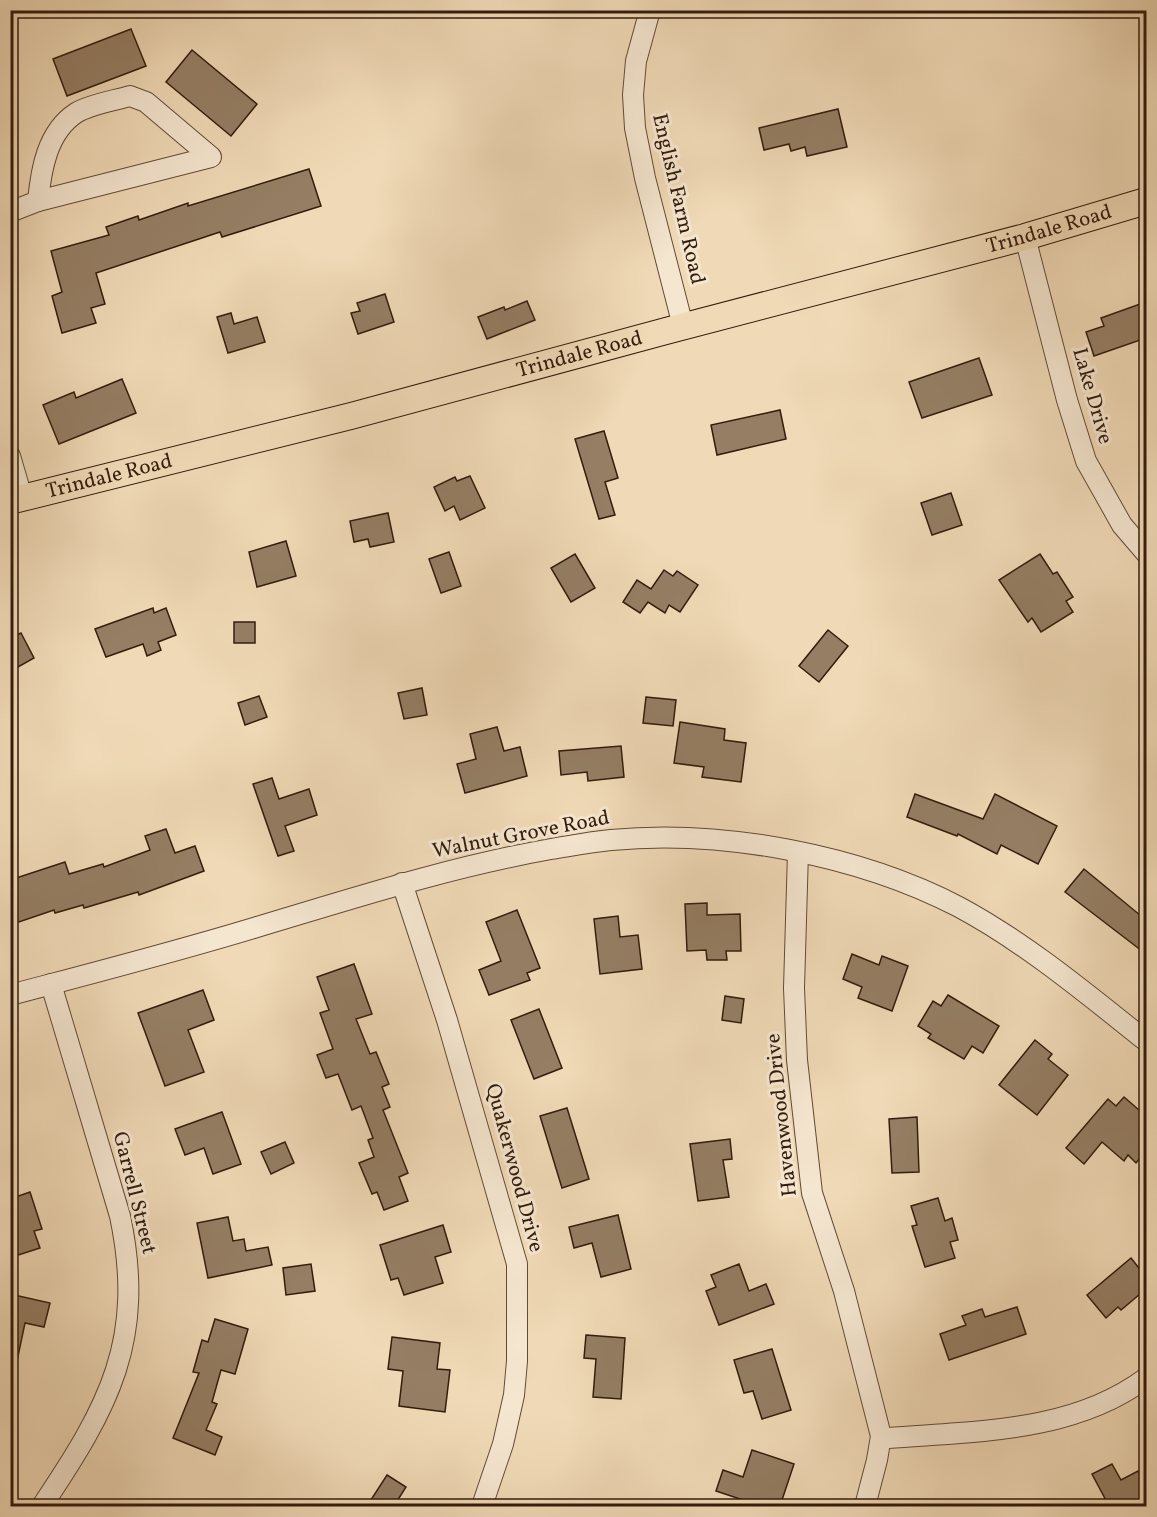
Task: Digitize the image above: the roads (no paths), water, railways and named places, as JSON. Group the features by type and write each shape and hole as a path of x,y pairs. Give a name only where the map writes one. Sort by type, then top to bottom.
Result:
{"main road":[{"name":"Trindale Road","path":"16,499 351,416 1025,237 1146,201"}],"street":[{"name":"English Farm Road","path":"650,10 636,61 633,95 635,128 645,178 683,326"},
{"path":"10,212 38,201 210,157 146,102 130,96 77,112 61,126 41,169 38,201"},
{"name":"Lake Drive","path":"1025,237 1067,400 1086,460 1122,525 1146,553"},
{"path":"10,456 16,499"},
{"name":"Walnut Grove Road","path":"10,995 240,933 402,883 507,857 615,839 704,838 764,844 825,858 894,879 958,907 1032,953 1146,1041"},
{"name":"Havenwood Drive","path":"798,852 794,988 798,1071 812,1192 844,1291 881,1436 878,1460 865,1506"},
{"name":"Quakerwood Drive","path":"402,883 447,1020 517,1264 517,1361 514,1395 503,1444 482,1506"},
{"name":"Garrell Street","path":"42,1506 75,1458 100,1414 113,1383 123,1350 128,1317 129,1283 127,1249 120,1216 51,984"},
{"path":"881,1436 888,1438 1007,1428 1057,1420 1104,1403 1135,1387 1146,1378"}]}
